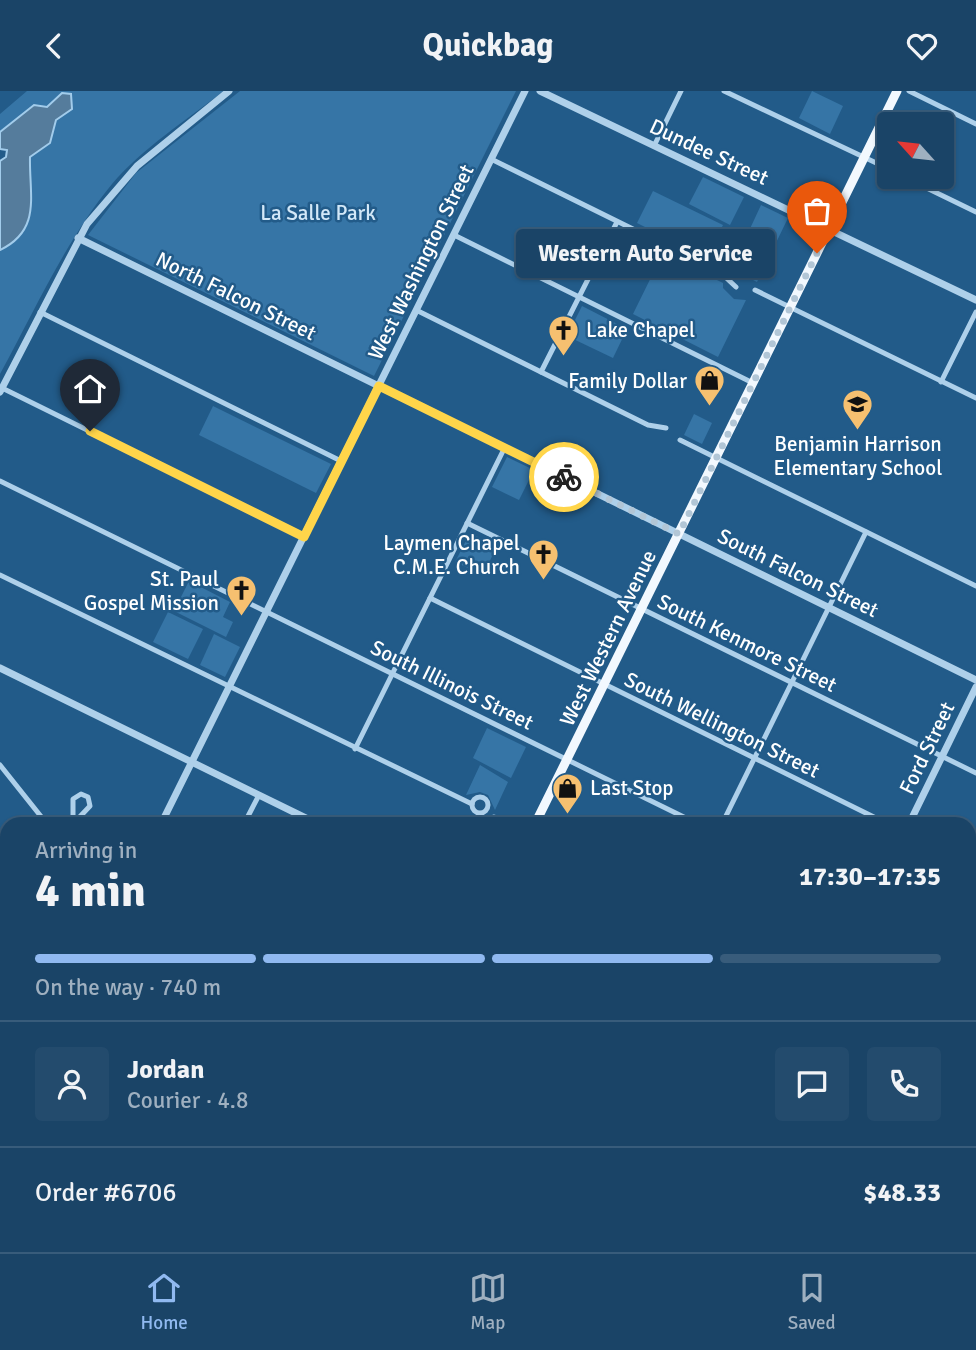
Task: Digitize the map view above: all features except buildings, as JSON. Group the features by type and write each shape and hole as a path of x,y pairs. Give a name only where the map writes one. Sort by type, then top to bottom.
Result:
{"main road":[{"name":"West Western Avenue","path":"538,817 897,91"}],"street":[{"path":"229,91 137,166 114,190 78,238 1,390 304,537"},
{"name":"West Washington Street","path":"165,817 525,91"},
{"name":"Dundee Street","path":"540,91 976,300"},
{"path":"654,146 681,91"},
{"path":"724,91 877,163"},
{"path":"909,91 976,124"},
{"path":"491,159 720,272 736,287"},
{"path":"929,189 976,212"},
{"path":"541,372 617,222"},
{"path":"454,235 753,383"},
{"name":"North Falcon Street","path":"78,238 379,386"},
{"path":"755,290 976,398"},
{"path":"416,310 648,425 667,428"},
{"path":"40,312 341,461"},
{"path":"941,382 976,312"},
{"name":"South Falcon Street","path":"379,386 976,680"},
{"path":"680,440 976,586"},
{"path":"355,749 505,447"},
{"name":"South Illinois Street","path":"0,481 684,817"},
{"name":"South Kenmore Street","path":"467,523 976,773"},
{"path":"726,817 866,532"},
{"path":"0,575 472,804"},
{"name":"South Wellington Street","path":"430,598 874,817"},
{"path":"0,669 303,817"},
{"name":"Ford Street","path":"913,817 976,687"},
{"path":"0,765 41,817"},
{"path":"73,817 73,799 78,795 86,795 90,806 80,817"},
{"path":"248,817 259,796"}],"green space":[{"path":"27,91 224,91 151,146 112,184 80,228 0,374 0,250 13,242 28,222 31,198 30,157 50,143 62,93 47,107 34,105 0,132 0,114"},
{"name":"La Salle Park","path":"240,91 516,91 374,376 88,235 136,173"},
{"path":"812,91 843,106 830,134 799,118"},
{"path":"703,177 744,197 730,225 689,204"},
{"path":"653,191 723,225 707,258 637,223"},
{"path":"761,205 788,218 757,282 745,276 762,240 748,233"},
{"path":"663,253 723,283 723,288 734,299 746,300 718,357 633,314"},
{"path":"582,306 627,329 613,358 567,336"},
{"path":"213,406 331,464 316,493 199,435"},
{"path":"694,414 712,423 702,444 684,435"},
{"path":"507,457 534,470 519,500 492,487"},
{"path":"470,533 497,546 483,575 455,562"},
{"path":"189,581 230,602 223,617 233,622 226,637 174,611"},
{"path":"168,612 203,629 188,659 153,642"},
{"path":"214,634 240,647 225,677 200,665"},
{"path":"487,728 526,747 511,778 473,758"},
{"path":"480,765 508,782 495,810 488,795 480,792 466,795"}],"shaded area":[{"path":"62,93 71,94 72,109 56,120 50,143 30,157 31,198 28,222 13,242 0,250 0,161 6,157 7,150 0,149 0,132 34,105 47,107"}],"way so far":[{"path":"564,477 679,534 817,253"}],"place":[{"name":"Western Auto Service","path":"817,253"},
{"name":"Lake Chapel","path":"563,357"},
{"name":"Family Dollar","path":"710,408"},
{"name":"Benjamin Harrison Elementary School","path":"858,431"},
{"name":"Laymen Chapel C.M.E. Church","path":"543,582"},
{"name":"St. Paul Gospel Mission","path":"242,618"},
{"name":"Last Stop","path":"567,815"}],"route":[{"path":"90,431 304,537 379,386 564,477"}]}
